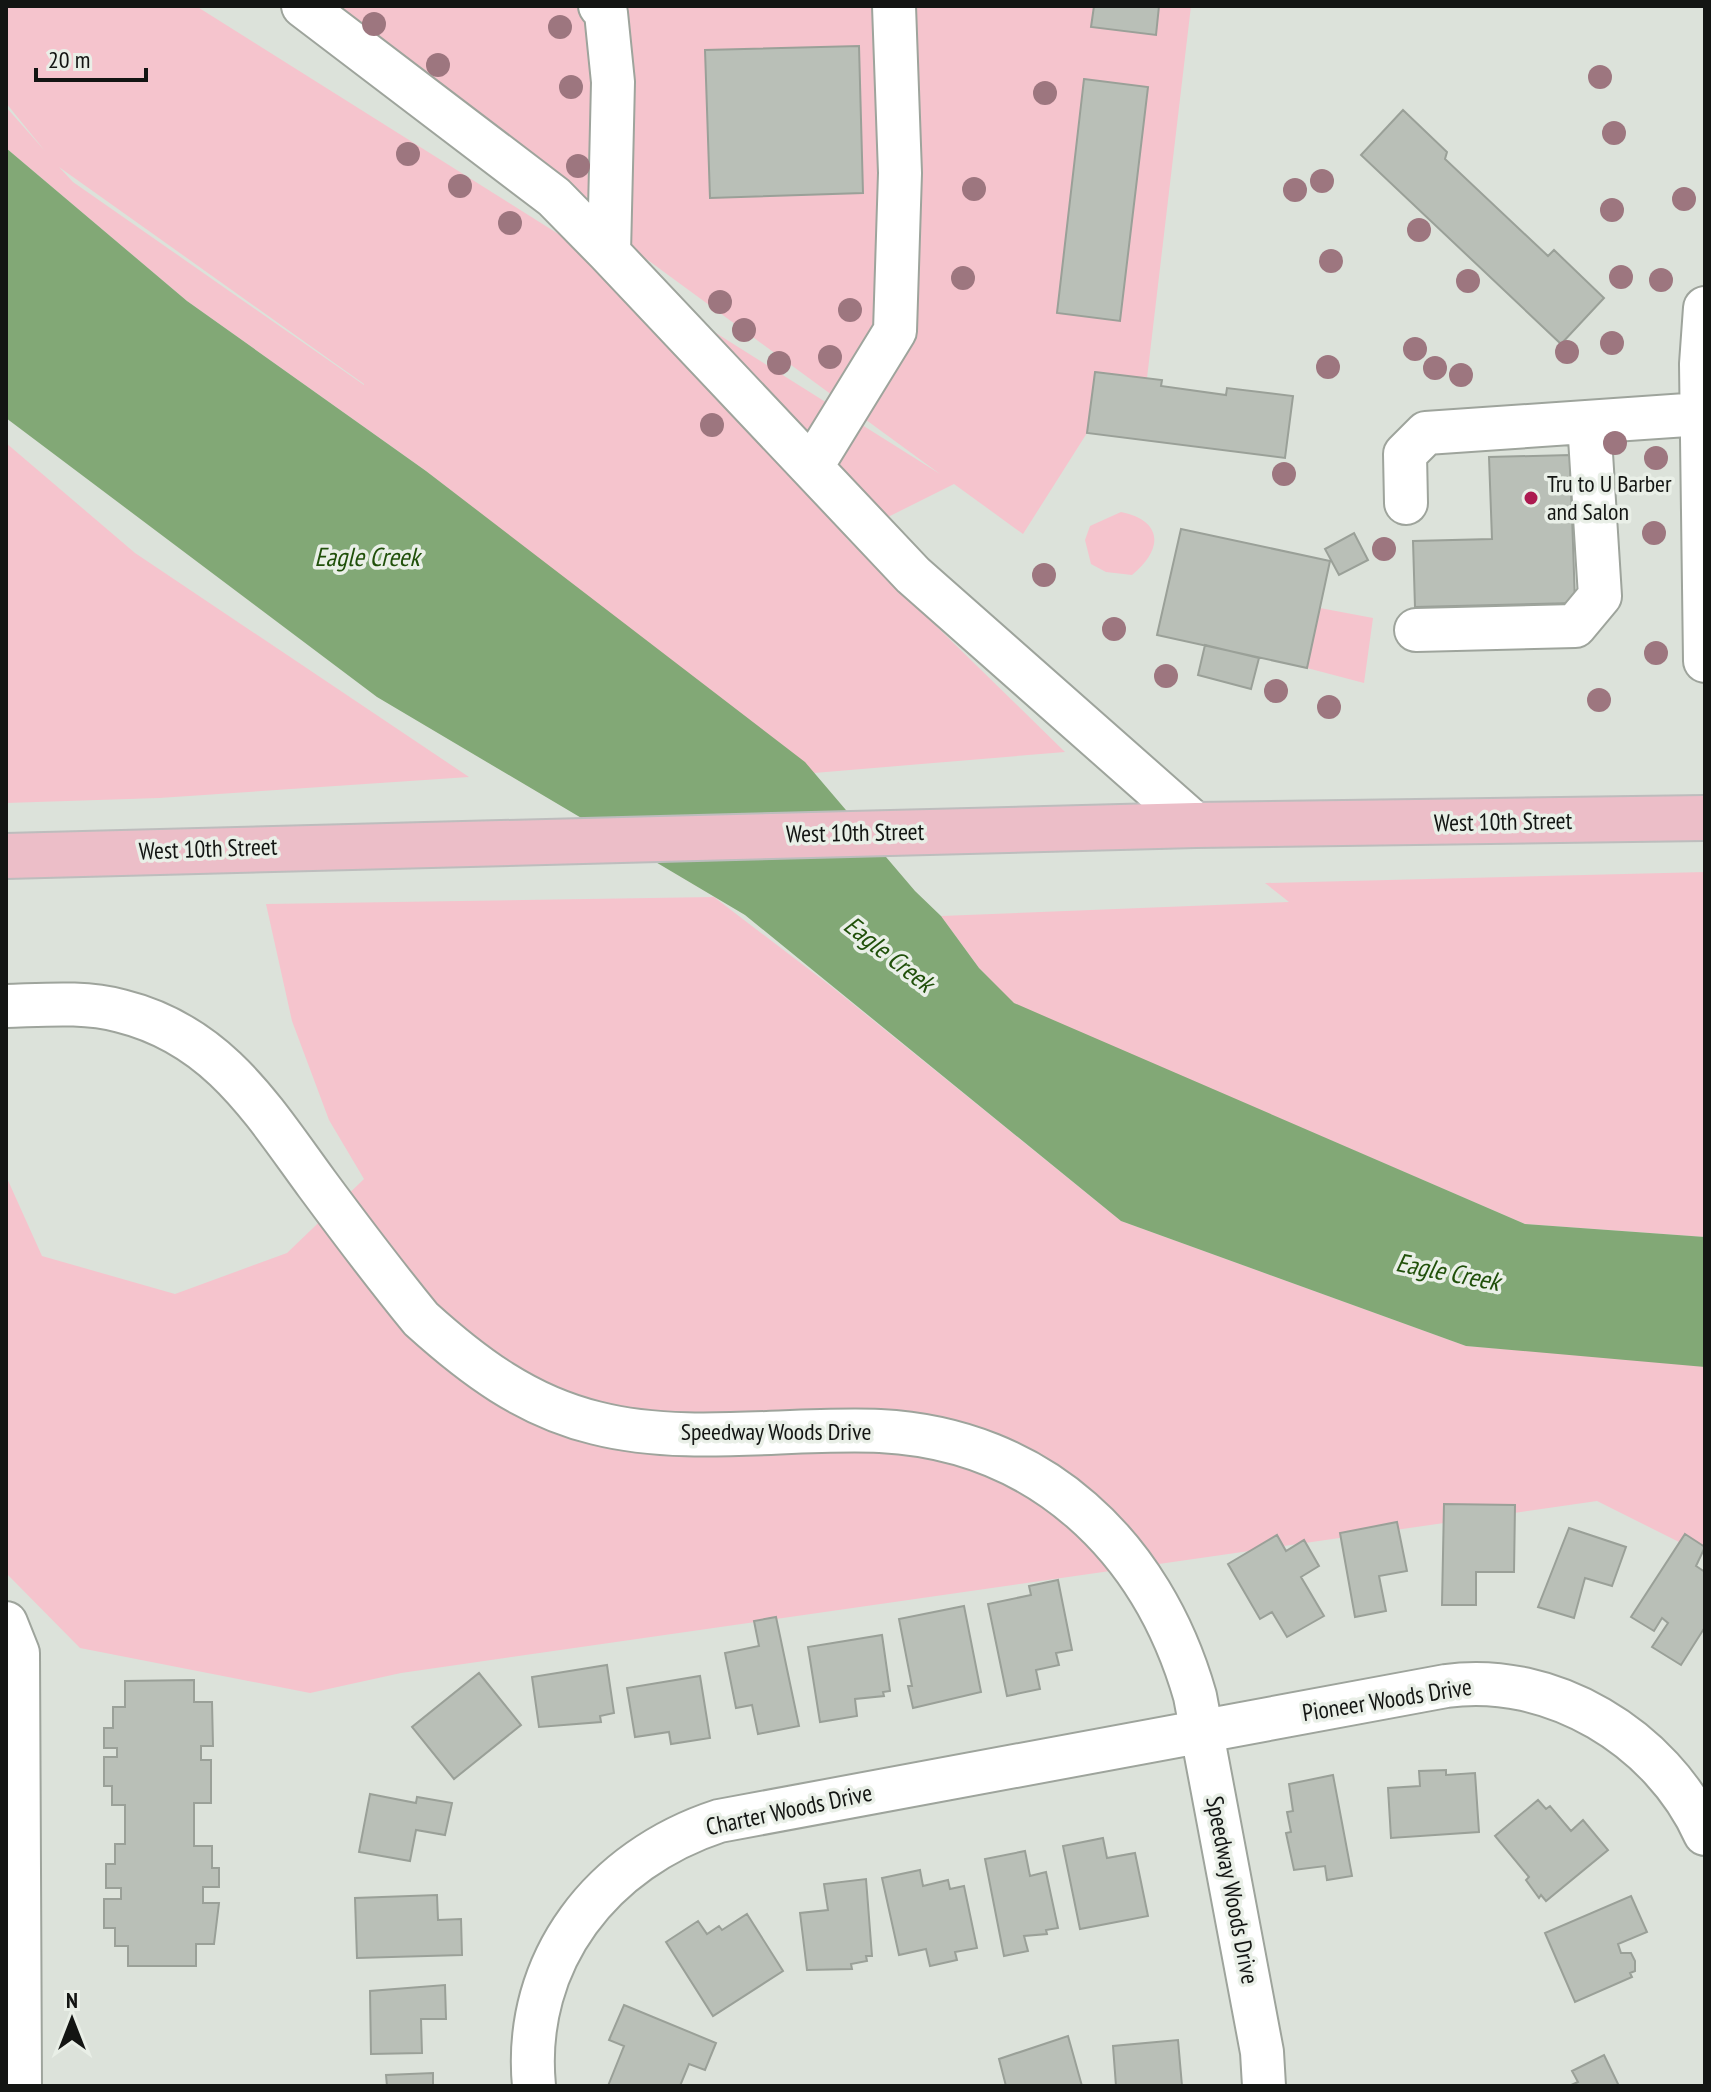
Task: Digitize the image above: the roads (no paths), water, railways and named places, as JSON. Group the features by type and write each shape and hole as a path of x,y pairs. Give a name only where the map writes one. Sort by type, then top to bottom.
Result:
{"main road":[{"name":"West 10th Street","path":"6,856 1196,825 1705,818"}],"street":[{"path":"303,6 554,197 913,575 1196,825"},
{"path":"600,6 606,13 613,82 609,253"},
{"path":"812,466 895,331 900,173 894,6"},
{"path":"1705,308 1701,414 1705,661"},
{"path":"1406,503 1405,454 1426,433 1701,414"},
{"path":"1416,630 1575,626 1600,596 1589,422"},
{"name":"Speedway Woods Drive","path":"6,1006 88,1005 122,1011 185,1036 213,1056 249,1092 421,1319 445,1345 516,1392 595,1423 646,1432 882,1431 933,1436 982,1451 1056,1490 1083,1510 1119,1546 1158,1601 1186,1662 1262,2052 1264,2086"},
{"path":"6,1623 18,1653 20,2086"},
{"name":"Pioneer Woods Drive","path":"1202,1732 1454,1685 1513,1687 1578,1707 1621,1732 1670,1777 1705,1834"},
{"name":"Charter Woods Drive","path":"534,2086 535,2029 554,1963 570,1933 601,1892 662,1844 719,1821 1202,1732"}],"water":[{"name":"Eagle Creek","path":"6,148 187,301 426,471 805,762 915,891 941,916 979,968 1014,1003 1525,1224 1705,1237 1705,1367 1466,1346 1121,1221 745,915 377,697 6,418"}],"place":[{"name":"Tru to U Barber and Salon","path":"1531,498"}]}
